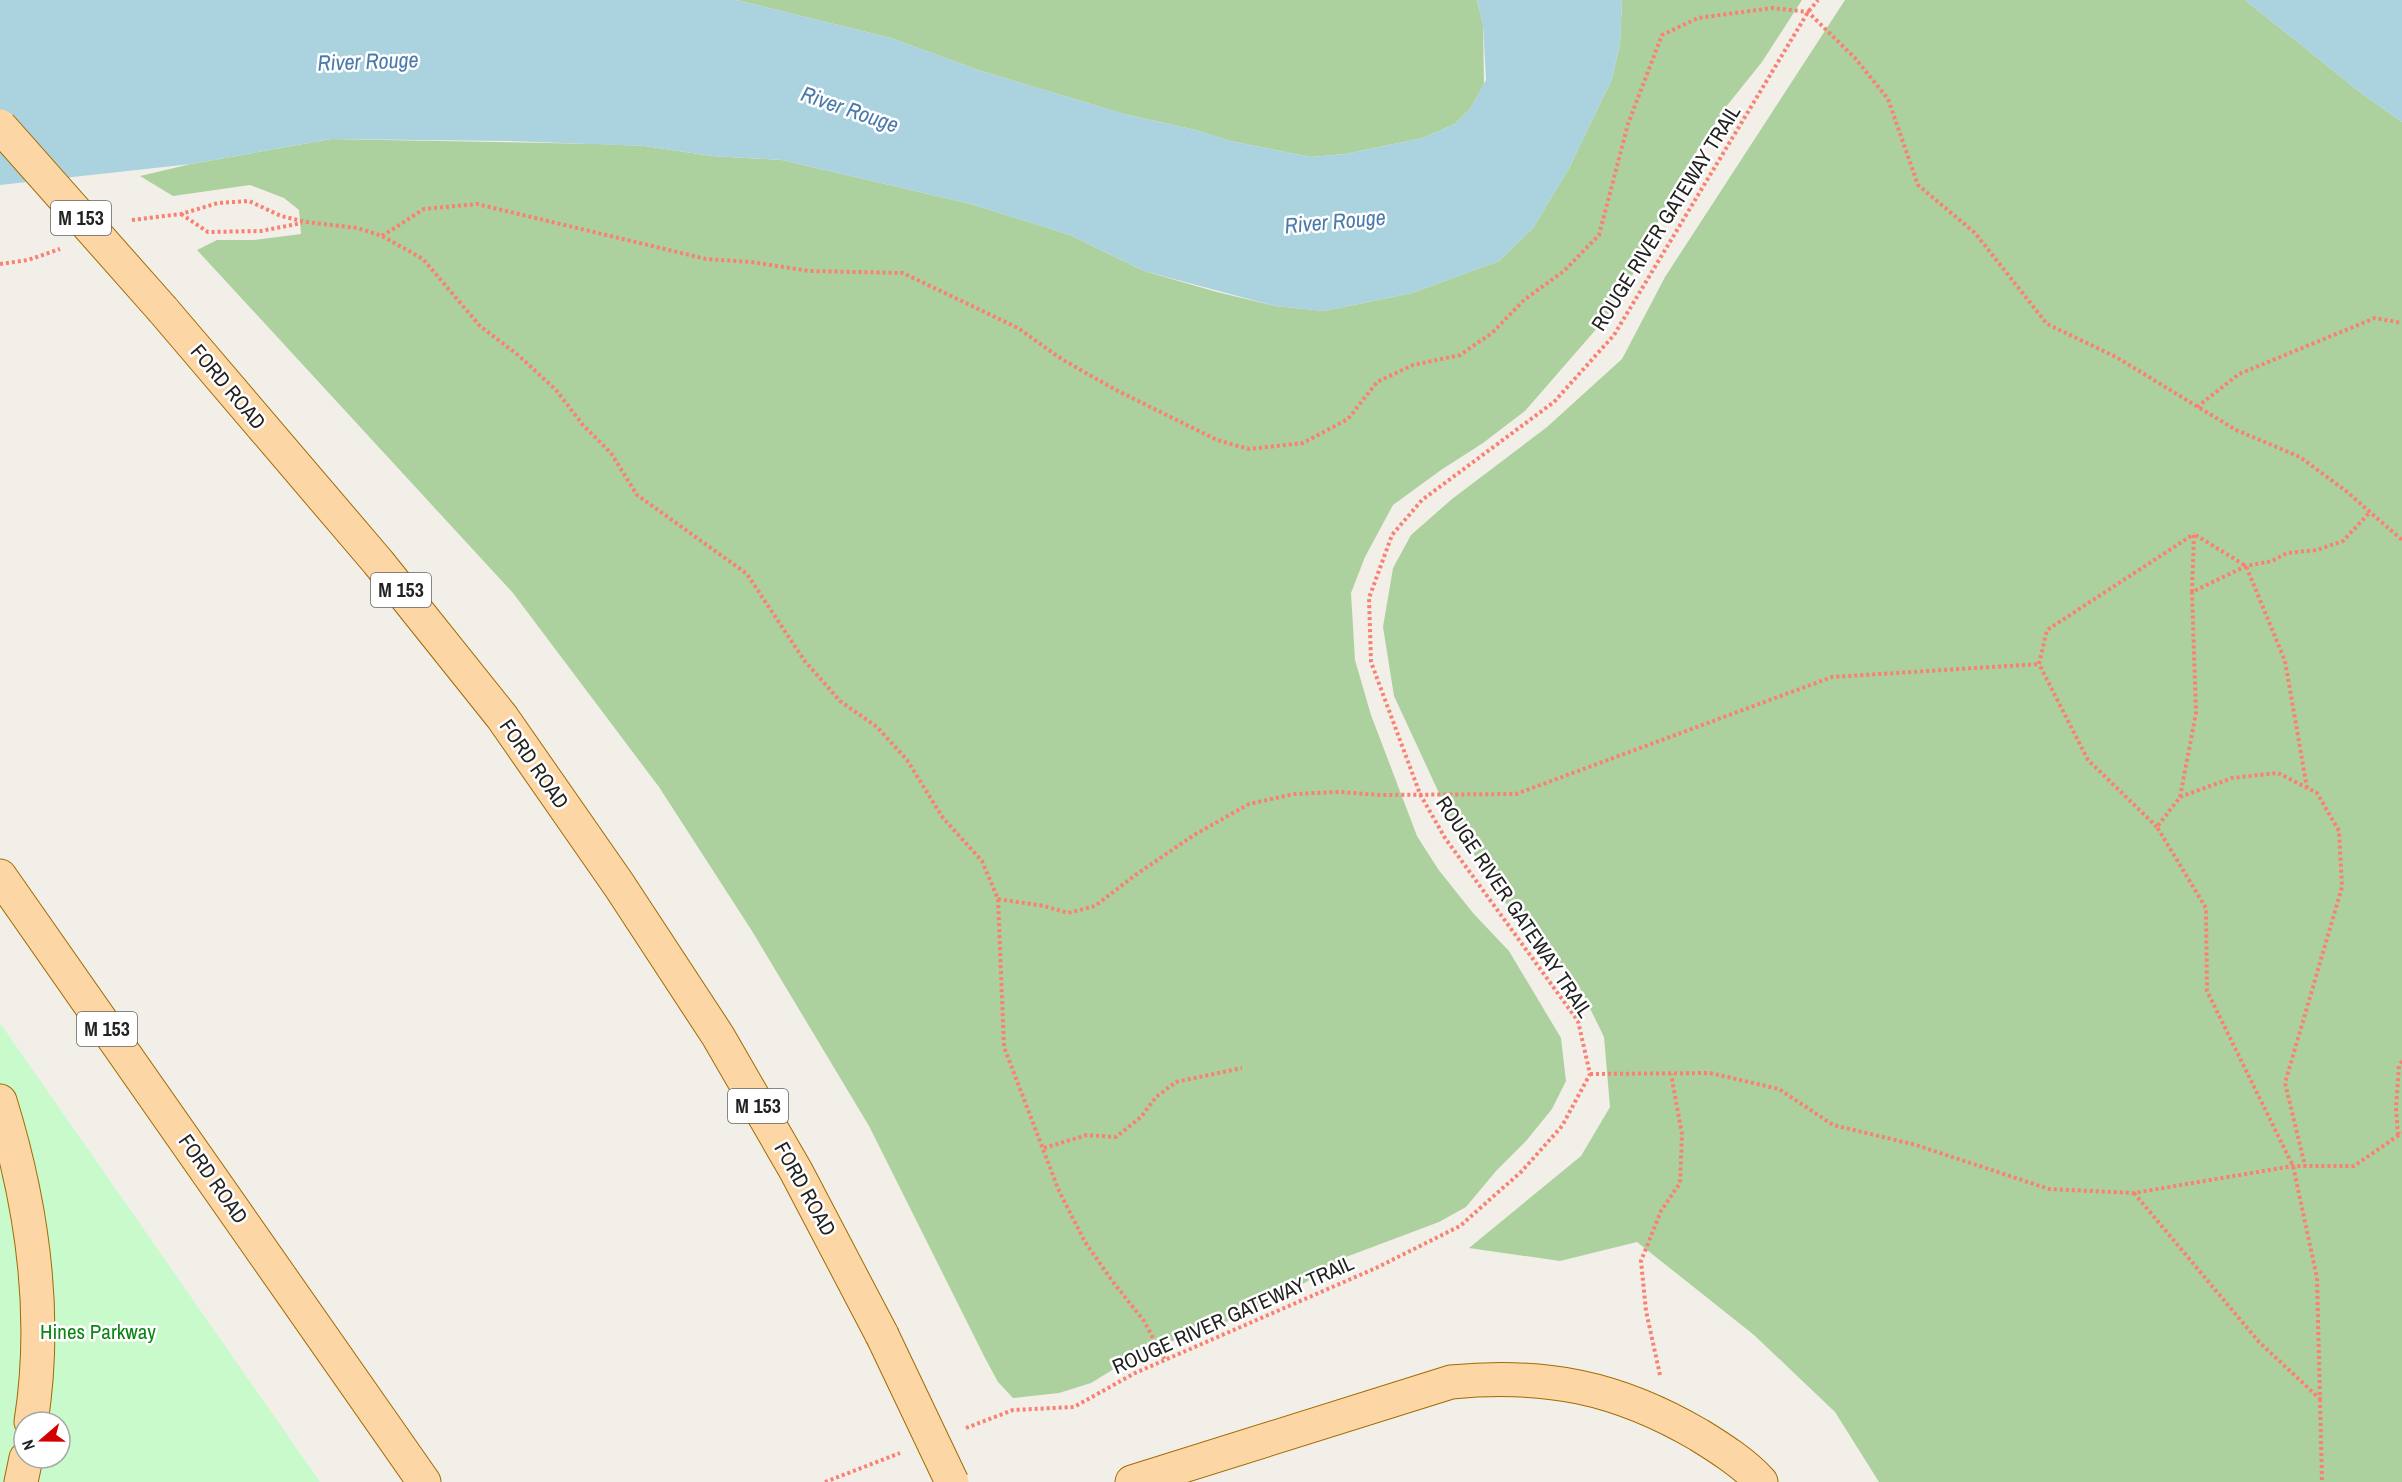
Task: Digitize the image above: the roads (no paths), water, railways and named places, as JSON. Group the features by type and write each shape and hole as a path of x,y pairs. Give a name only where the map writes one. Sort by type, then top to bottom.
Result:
{"main road":[{"name":"FORD ROAD","path":"0,126 163,310 378,562 502,717 620,885 718,1036 796,1171 882,1335 952,1482"},
{"name":"FORD ROAD","path":"0,876 424,1482"},
{"path":"0,1101 23,1184 35,1267 38,1340 32,1410"},
{"path":"1132,1482 1451,1382 1489,1379 1539,1380 1587,1388 1635,1403 1669,1418 1721,1449 1761,1482"}],"water":[{"name":"River Rouge","path":"0,0 736,0 891,38 978,70 1124,114 1196,130 1230,141 1311,157 1345,154 1423,138 1455,124 1470,109 1486,80 1483,24 1477,0 1622,0 1620,43 1612,79 1569,168 1533,228 1499,261 1412,293 1324,311 1275,306 1144,271 1070,235 971,204 782,160 712,156 645,146 507,141 331,139 191,164 0,185"},
{"path":"2245,0 2402,0 2402,122 2361,93"}],"park label":[{"name":"Hines Parkway","path":"98,1332"}]}
